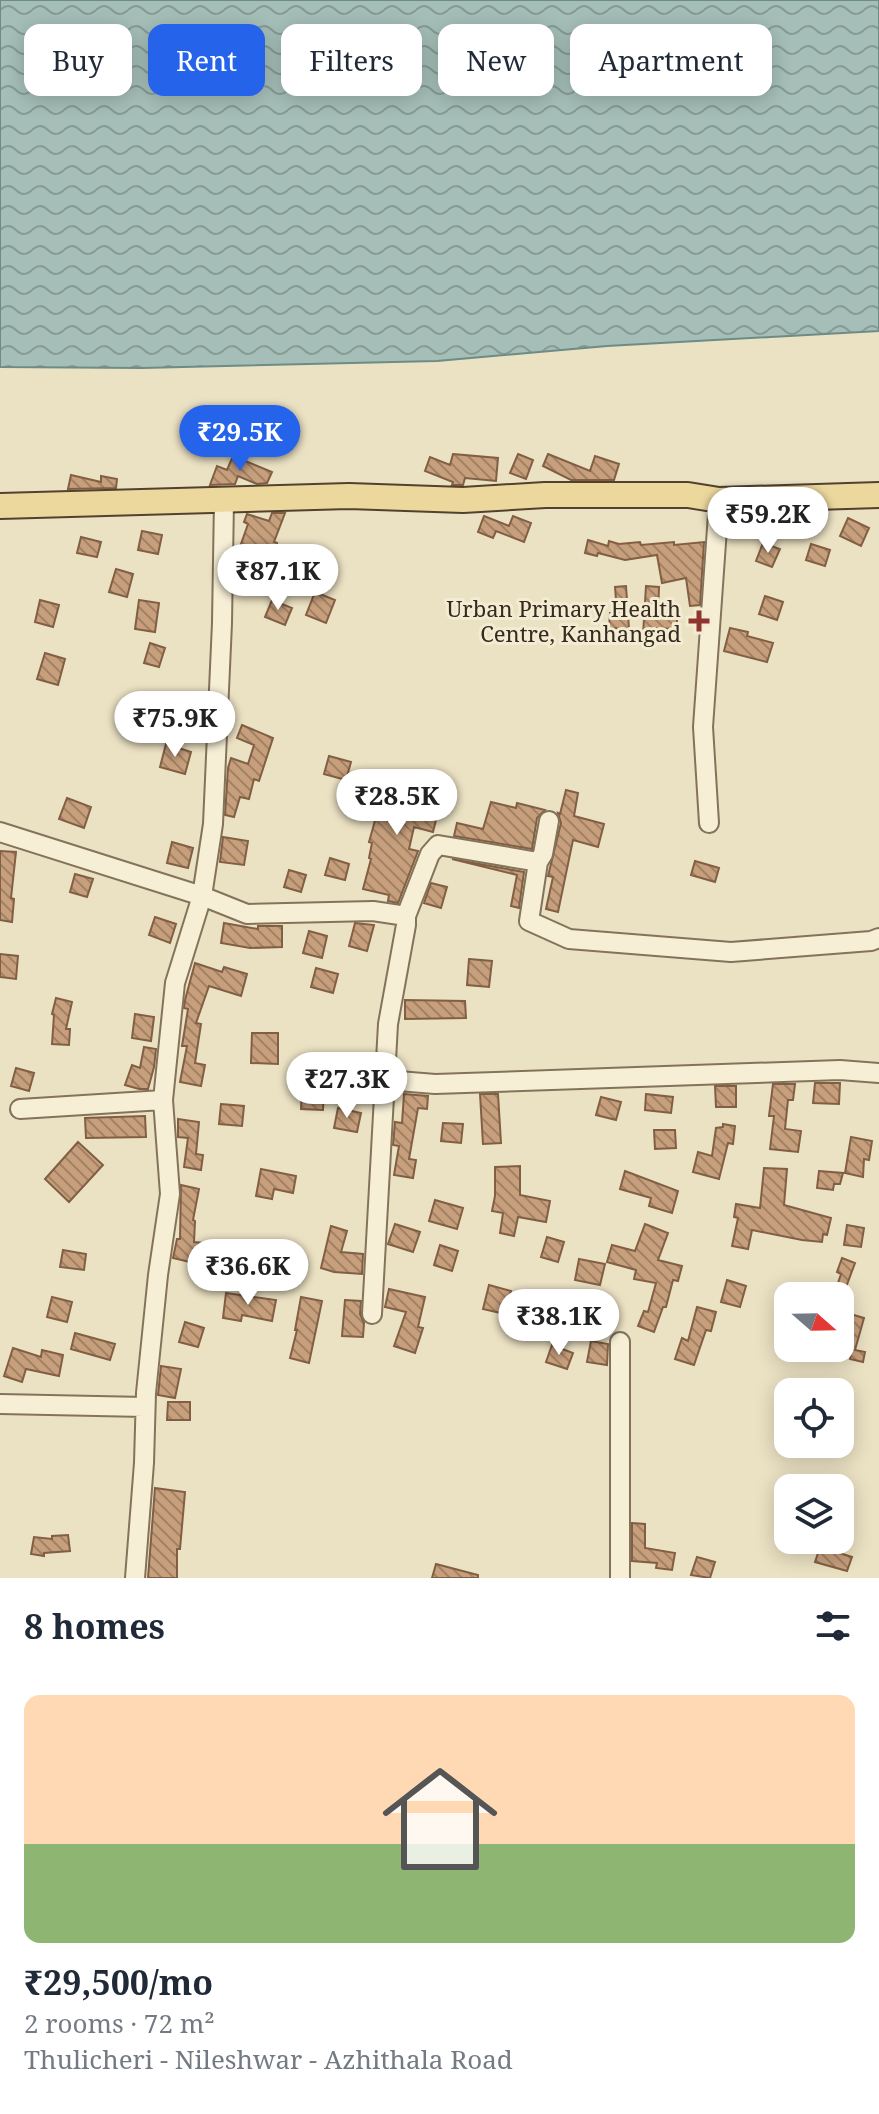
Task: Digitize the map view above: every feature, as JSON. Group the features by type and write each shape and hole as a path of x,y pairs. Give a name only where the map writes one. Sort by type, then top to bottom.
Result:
{"main road":[{"path":"0,506 349,496 463,500 545,495 688,495 719,500 879,495"}],"street":[{"path":"135,1578 145,1407 158,1275 170,1194 163,1100 175,983 202,896 213,824 224,500"},
{"path":"709,823 703,727 719,500"},
{"path":"549,821 543,854 538,862 529,921 569,939 731,952 879,938"},
{"path":"0,832 202,896 247,914 373,911 406,916"},
{"path":"372,1314 388,1024 406,916 430,854 438,845 538,862"},
{"path":"386,1080 435,1084 840,1070 879,1073"},
{"path":"20,1109 163,1100"},
{"path":"620,1342 620,1578"},
{"path":"0,1404 145,1407"}],"water":[{"path":"0,0 879,0 879,331 607,346 437,361 142,368 0,367"}],"building":[{"path":"453,454 498,458 496,481 465,478 463,485 452,485 453,482 425,471 430,457 450,465"},
{"path":"518,454 533,460 526,479 510,473"},
{"path":"548,454 590,471 595,456 619,464 614,480 571,480 543,466"},
{"path":"233,456 272,472 267,483 257,484 238,476 235,484 210,485 217,466 227,470"},
{"path":"71,475 101,482 101,476 117,479 116,488 68,489"},
{"path":"272,513 285,513 274,542 277,543 272,558 240,547 248,524 244,522 247,514 269,521"},
{"path":"484,516 509,526 513,516 531,523 524,542 496,531 493,538 478,532"},
{"path":"848,518 869,528 861,546 840,536"},
{"path":"142,531 162,535 158,554 138,550"},
{"path":"81,537 101,542 97,557 77,553"},
{"path":"588,540 608,546 609,541 619,544 640,542 641,545 704,542 700,605 690,606 686,578 662,583 657,555 625,560 598,553 597,556 585,553"},
{"path":"763,543 780,549 772,567 756,561"},
{"path":"811,544 830,550 825,566 806,560"},
{"path":"116,569 133,574 127,597 109,592"},
{"path":"626,586 629,629 609,628 610,613 617,613 615,587"},
{"path":"646,586 659,587 658,613 677,613 677,629 657,628 657,635 643,635"},
{"path":"315,592 335,600 326,623 306,615"},
{"path":"765,596 783,602 777,620 759,614"},
{"path":"40,600 59,605 53,627 35,622"},
{"path":"139,600 159,603 155,632 135,629"},
{"path":"272,600 292,608 285,625 265,617"},
{"path":"730,628 773,643 767,662 724,651"},
{"path":"150,643 165,648 159,667 144,663"},
{"path":"45,653 65,659 58,685 37,679"},
{"path":"242,725 273,738 259,781 254,779 249,799 240,797 234,817 225,815 228,768 231,758 248,764 254,745 237,738"},
{"path":"166,744 191,752 185,774 160,767"},
{"path":"329,756 351,762 346,780 324,774"},
{"path":"383,773 411,780 412,776 424,779 417,802 439,808 433,832 414,827 409,849 418,851 398,903 388,901 389,895 363,889 371,859 372,843 369,842 376,817 399,824 405,803 378,796"},
{"path":"566,790 578,793 574,816 604,824 598,847 573,840 558,912 546,909 553,877 548,876 561,823 558,813"},
{"path":"67,798 91,807 84,828 59,819"},
{"path":"491,802 516,808 517,803 545,810 537,818 532,849 454,836 457,823 483,829"},
{"path":"223,837 248,841 244,865 220,862"},
{"path":"172,842 193,848 188,868 167,863"},
{"path":"0,851 16,852 12,922 0,920"},
{"path":"330,858 349,864 345,880 325,875"},
{"path":"452,859 524,872 519,908 511,906 517,875"},
{"path":"695,861 719,868 715,882 691,875"},
{"path":"289,870 306,875 301,892 284,887"},
{"path":"75,874 93,879 87,897 70,892"},
{"path":"431,883 447,887 441,908 424,903"},
{"path":"155,917 176,924 170,943 149,935"},
{"path":"224,923 258,929 258,926 282,926 282,947 250,948 221,943"},
{"path":"355,923 374,925 367,951 349,946"},
{"path":"309,931 327,936 322,958 303,953"},
{"path":"0,954 18,956 16,979 0,977"},
{"path":"469,959 492,961 489,987 467,985"},
{"path":"195,963 222,972 224,967 247,974 241,996 209,986 196,1023 201,1024 195,1063 205,1065 201,1086 180,1082 187,1046 182,1046 188,1009 184,1008 185,1000"},
{"path":"316,968 338,974 333,993 311,987"},
{"path":"56,998 72,1002 66,1029 70,1029 69,1045 52,1044 52,1014"},
{"path":"405,1000 465,1001 466,1018 405,1019"},
{"path":"135,1014 154,1017 151,1041 132,1038"},
{"path":"252,1033 278,1033 278,1064 251,1063"},
{"path":"144,1047 156,1049 148,1089 125,1085 132,1065 140,1068"},
{"path":"16,1068 34,1073 29,1091 11,1086"},
{"path":"815,1083 840,1083 839,1104 813,1103"},
{"path":"773,1084 795,1084 793,1100 788,1100 785,1129 801,1131 798,1152 770,1149 774,1116 769,1116"},
{"path":"715,1086 736,1086 736,1107 716,1107"},
{"path":"302,1088 324,1088 323,1110 301,1109"},
{"path":"404,1094 428,1096 427,1109 418,1108 409,1159 416,1160 413,1178 394,1175 399,1146 393,1145 395,1122 402,1123"},
{"path":"480,1094 498,1094 501,1143 483,1144"},
{"path":"646,1094 673,1097 671,1113 645,1110"},
{"path":"601,1097 621,1102 616,1120 596,1115"},
{"path":"221,1104 244,1106 242,1126 219,1124"},
{"path":"338,1108 361,1113 357,1132 334,1128"},
{"path":"145,1116 146,1137 86,1138 85,1118"},
{"path":"178,1119 199,1122 196,1154 203,1155 201,1170 184,1167 188,1138 178,1137"},
{"path":"443,1123 463,1124 461,1143 441,1141"},
{"path":"723,1124 735,1126 733,1144 728,1143 719,1179 693,1172 698,1152 712,1156 716,1128 723,1127"},
{"path":"654,1130 675,1130 676,1148 655,1149"},
{"path":"851,1137 872,1141 869,1160 864,1159 863,1177 845,1173"},
{"path":"78,1142 103,1165 69,1202 45,1179"},
{"path":"520,1166 520,1195 550,1201 546,1222 518,1217 514,1236 500,1233 503,1213 492,1211 495,1167"},
{"path":"764,1168 787,1169 784,1205 831,1218 822,1242 752,1230 748,1249 732,1246 738,1218 734,1217 736,1204 760,1208"},
{"path":"261,1169 296,1176 293,1193 274,1189 272,1199 256,1196"},
{"path":"625,1171 678,1191 672,1213 649,1206 651,1198 620,1189"},
{"path":"819,1171 843,1173 840,1184 834,1184 833,1190 817,1188"},
{"path":"181,1185 199,1189 193,1220 194,1242 213,1244 210,1272 193,1270 194,1263 173,1258 177,1239 180,1239"},
{"path":"435,1200 463,1208 457,1229 429,1221"},
{"path":"395,1224 420,1232 413,1252 388,1244"},
{"path":"645,1224 668,1233 658,1260 682,1266 678,1281 673,1280 666,1307 663,1307 654,1332 638,1326 644,1311 648,1312 656,1283 634,1279 636,1270 607,1262 612,1245 635,1251"},
{"path":"847,1225 864,1228 861,1247 844,1245"},
{"path":"331,1226 347,1231 341,1252 363,1254 362,1274 321,1268"},
{"path":"547,1237 564,1242 558,1262 541,1257"},
{"path":"440,1245 458,1251 452,1271 434,1265"},
{"path":"63,1250 86,1254 84,1270 60,1267"},
{"path":"842,1258 855,1263 848,1282 838,1282 841,1274 837,1272"},
{"path":"579,1259 605,1264 600,1285 575,1280"},
{"path":"727,1280 746,1286 740,1307 721,1302"},
{"path":"489,1285 511,1291 505,1314 483,1309"},
{"path":"389,1289 425,1297 418,1327 423,1328 415,1353 394,1346 406,1312 385,1307"},
{"path":"226,1293 276,1300 272,1321 242,1315 241,1321 223,1318"},
{"path":"52,1297 72,1302 67,1322 47,1317"},
{"path":"301,1297 322,1301 309,1363 290,1358"},
{"path":"345,1300 361,1301 363,1337 342,1336"},
{"path":"697,1307 716,1312 711,1331 706,1330 694,1365 675,1359 682,1338 688,1341"},
{"path":"854,1315 864,1318 855,1350 865,1352 863,1362 854,1360"},
{"path":"185,1322 204,1328 198,1347 179,1342"},
{"path":"75,1333 115,1344 110,1360 71,1349"},
{"path":"591,1341 608,1344 607,1365 587,1362"},
{"path":"552,1345 573,1353 567,1369 546,1362"},
{"path":"13,1348 41,1357 42,1350 63,1355 59,1376 26,1369 22,1382 4,1376"},
{"path":"161,1366 181,1369 175,1398 158,1395"},
{"path":"168,1402 190,1402 190,1420 167,1420"},
{"path":"155,1488 185,1492 180,1549 177,1549 177,1578 148,1578"},
{"path":"632,1523 645,1524 645,1548 675,1553 672,1570 656,1568 657,1563 632,1561"},
{"path":"68,1535 70,1551 44,1553 44,1556 31,1554 34,1537 52,1539 52,1536"},
{"path":"818,1554 852,1557 847,1571 815,1562"},
{"path":"697,1557 715,1562 710,1578 691,1575"},
{"path":"436,1564 478,1575 478,1578 432,1578"}],"place":[{"name":"Urban Primary Health Centre, Kanhangad","path":"699,621"}]}
